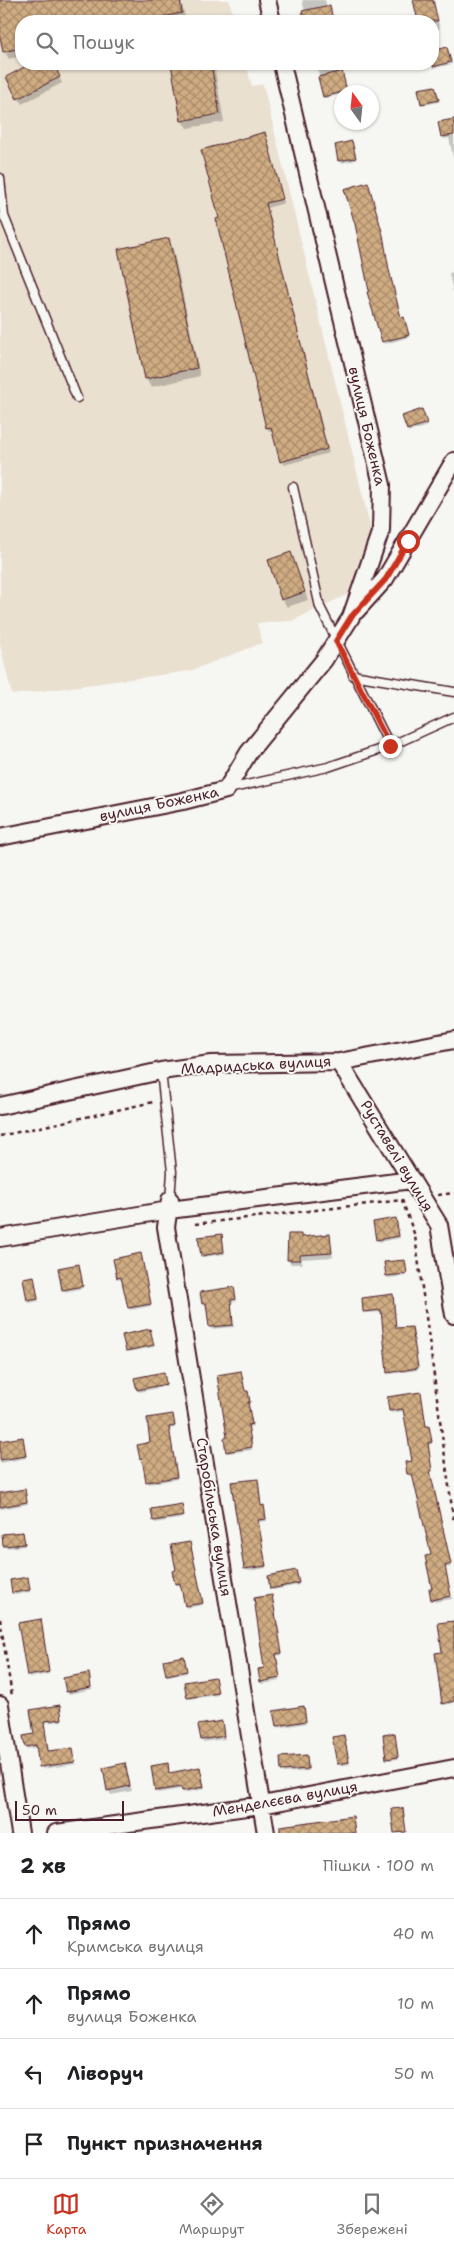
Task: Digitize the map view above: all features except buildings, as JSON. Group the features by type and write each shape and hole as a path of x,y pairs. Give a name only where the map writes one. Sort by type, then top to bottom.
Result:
{"street":[{"path":"267,0 271,15"},
{"name":"вулиця Боженка","path":"0,836 183,801 226,790 248,752 324,660 351,617 381,530 382,485 283,70"},
{"path":"351,617 386,579 454,461"},
{"name":"Мадридська вулиця","path":"0,1106 161,1071 211,1064 339,1062 454,1040"},
{"name":"Руставелі вулиця","path":"339,1062 439,1225 454,1315"},
{"path":"0,1238 170,1205 412,1180"},
{"name":"Старобільська вулиця","path":"170,1205 166,1227 266,1833"},
{"path":"0,1705 20,1833"},
{"name":"Менделєєва вулиця","path":"56,1833 262,1805 454,1768"}],"lane":[{"path":"0,178 4,216 77,398"},
{"path":"293,487 320,608 390,746"},
{"path":"353,675 454,692"},
{"path":"226,790 328,767 390,746 454,717"},
{"path":"161,1071 172,1172 170,1205"}],"path":[{"path":"0,1136 164,1100"},
{"path":"166,1227 422,1198"},
{"path":"402,1200 415,1236 454,1523"}],"shaded area":[{"path":"0,0 229,0 233,15 15,15 15,70 248,70 252,86 263,84 371,530 348,594 292,621 257,623 262,643 190,671 12,695 0,645"}],"route":[{"path":"390,746 336,641 351,617 386,579 408,541"}]}
